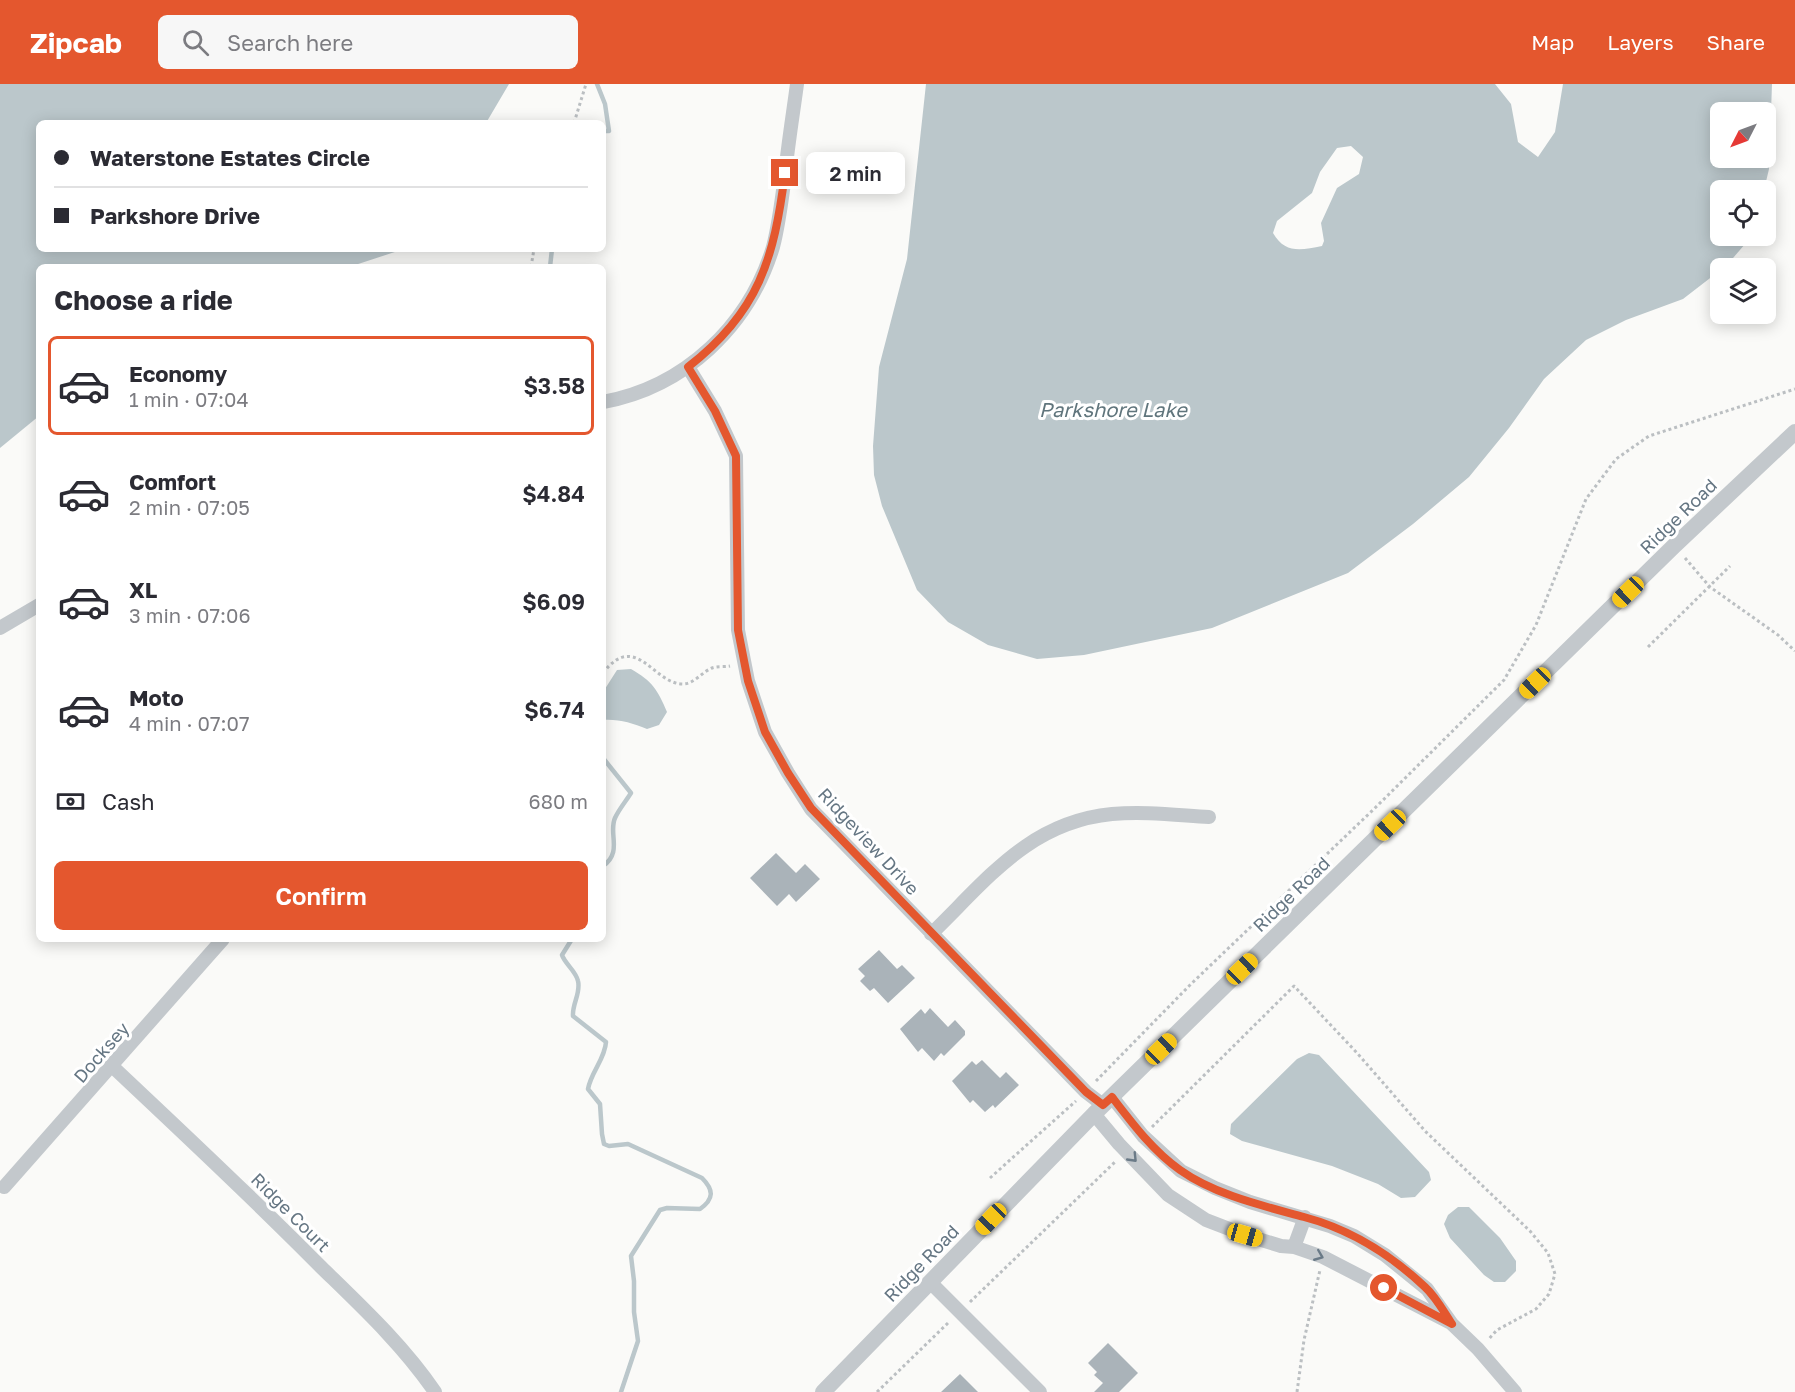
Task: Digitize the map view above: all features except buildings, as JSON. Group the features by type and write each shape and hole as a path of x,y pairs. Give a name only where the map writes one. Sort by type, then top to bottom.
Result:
{"street":[{"path":"606,401 642,391 668,380 688,367 719,341 734,323 758,286 774,245 797,84"},
{"name":"Ridgeview Drive","path":"688,367 715,411 736,456 738,630 748,681 765,732 788,773 811,808 931,934 1086,1092 1103,1106"},
{"name":"Ridge Road","path":"823,1392 1103,1106 1674,546 1795,432"},
{"path":"0,628 36,607"},
{"path":"931,934 1007,860 1028,844 1070,822 1112,814 1135,813 1209,817"},
{"name":"Docksey","path":"4,1187 113,1067 220,942"},
{"name":"Ridge Court","path":"113,1067 251,1197 375,1320 403,1349 435,1392"},
{"path":"1103,1106 1143,1136 1181,1171 1250,1202 1305,1217 1354,1236 1385,1255 1427,1289 1452,1324 1478,1349 1515,1392"},
{"path":"1103,1106 1126,1151 1168,1195 1206,1220 1245,1235 1323,1257 1452,1324"},
{"path":"1294,1247 1305,1217"},
{"path":"931,1283 1040,1392"}],"path":[{"path":"575,120 586,84"},
{"path":"990,1178 1086,1092 1191,984 1375,808 1504,680 1536,625 1586,499 1616,459 1649,436 1795,389"},
{"path":"1674,546 1710,587 1778,635 1795,651"},
{"path":"1648,647 1730,566"},
{"path":"606,669 611,663 627,657 643,660 664,679 687,684 711,668 744,663"},
{"path":"1143,1136 1294,986 1359,1054 1425,1131 1530,1231 1548,1253 1555,1274 1548,1294 1536,1309 1497,1330 1478,1349"},
{"path":"877,1392 1126,1151"},
{"path":"1298,1392 1304,1340 1323,1257"}],"water":[{"path":"0,84 509,84 488,120 36,120 36,252 395,252 358,264 36,264 36,418 0,448"},
{"name":"Parkshore Lake","path":"926,84 1495,84 1511,104 1518,142 1538,157 1555,132 1563,84 1772,84 1771,102 1710,102 1710,168 1769,168 1766,180 1710,180 1710,246 1743,246 1733,258 1710,258 1710,278 1683,299 1626,320 1586,340 1544,379 1509,428 1469,477 1413,524 1348,573 1212,628 1084,655 1037,659 988,645 948,622 917,590 882,506 874,475 873,446 879,367 907,259","holes":["1351,146 1363,157 1359,174 1337,188 1321,223 1324,241 1322,246 1294,249 1278,240 1273,233 1277,221 1312,193 1320,172 1337,148"]},
{"path":"631,669 654,687 667,712 659,725 647,729 625,722 606,720 606,687 617,670"},
{"path":"1309,1053 1319,1055 1429,1172 1431,1180 1415,1197 1401,1198 1378,1184 1332,1166 1242,1141 1230,1134 1231,1124 1297,1059"},
{"path":"1458,1207 1469,1207 1500,1238 1516,1261 1516,1271 1505,1282 1494,1282 1484,1275 1450,1238 1444,1224 1448,1215"}],"waterway":[{"path":"597,84 605,104 609,131 606,131"},
{"path":"550,264 552,252"},
{"path":"606,762 631,793 615,818 613,824 614,849 606,864"},
{"path":"570,942 562,955 578,981 573,1016 606,1042 588,1089 600,1104 604,1144 609,1146 628,1144 702,1178 709,1186 711,1194 708,1202 700,1209 667,1208 660,1210 631,1256 638,1341 621,1392"}],"route":[{"path":"785,173 774,245 758,286 734,323 719,341 688,367 715,411 736,456 738,630 748,681 765,732 811,808 1086,1092 1103,1105 1112,1097 1143,1136 1181,1171 1250,1202 1322,1222 1354,1236 1385,1255 1427,1289 1452,1324 1384,1288"}]}
